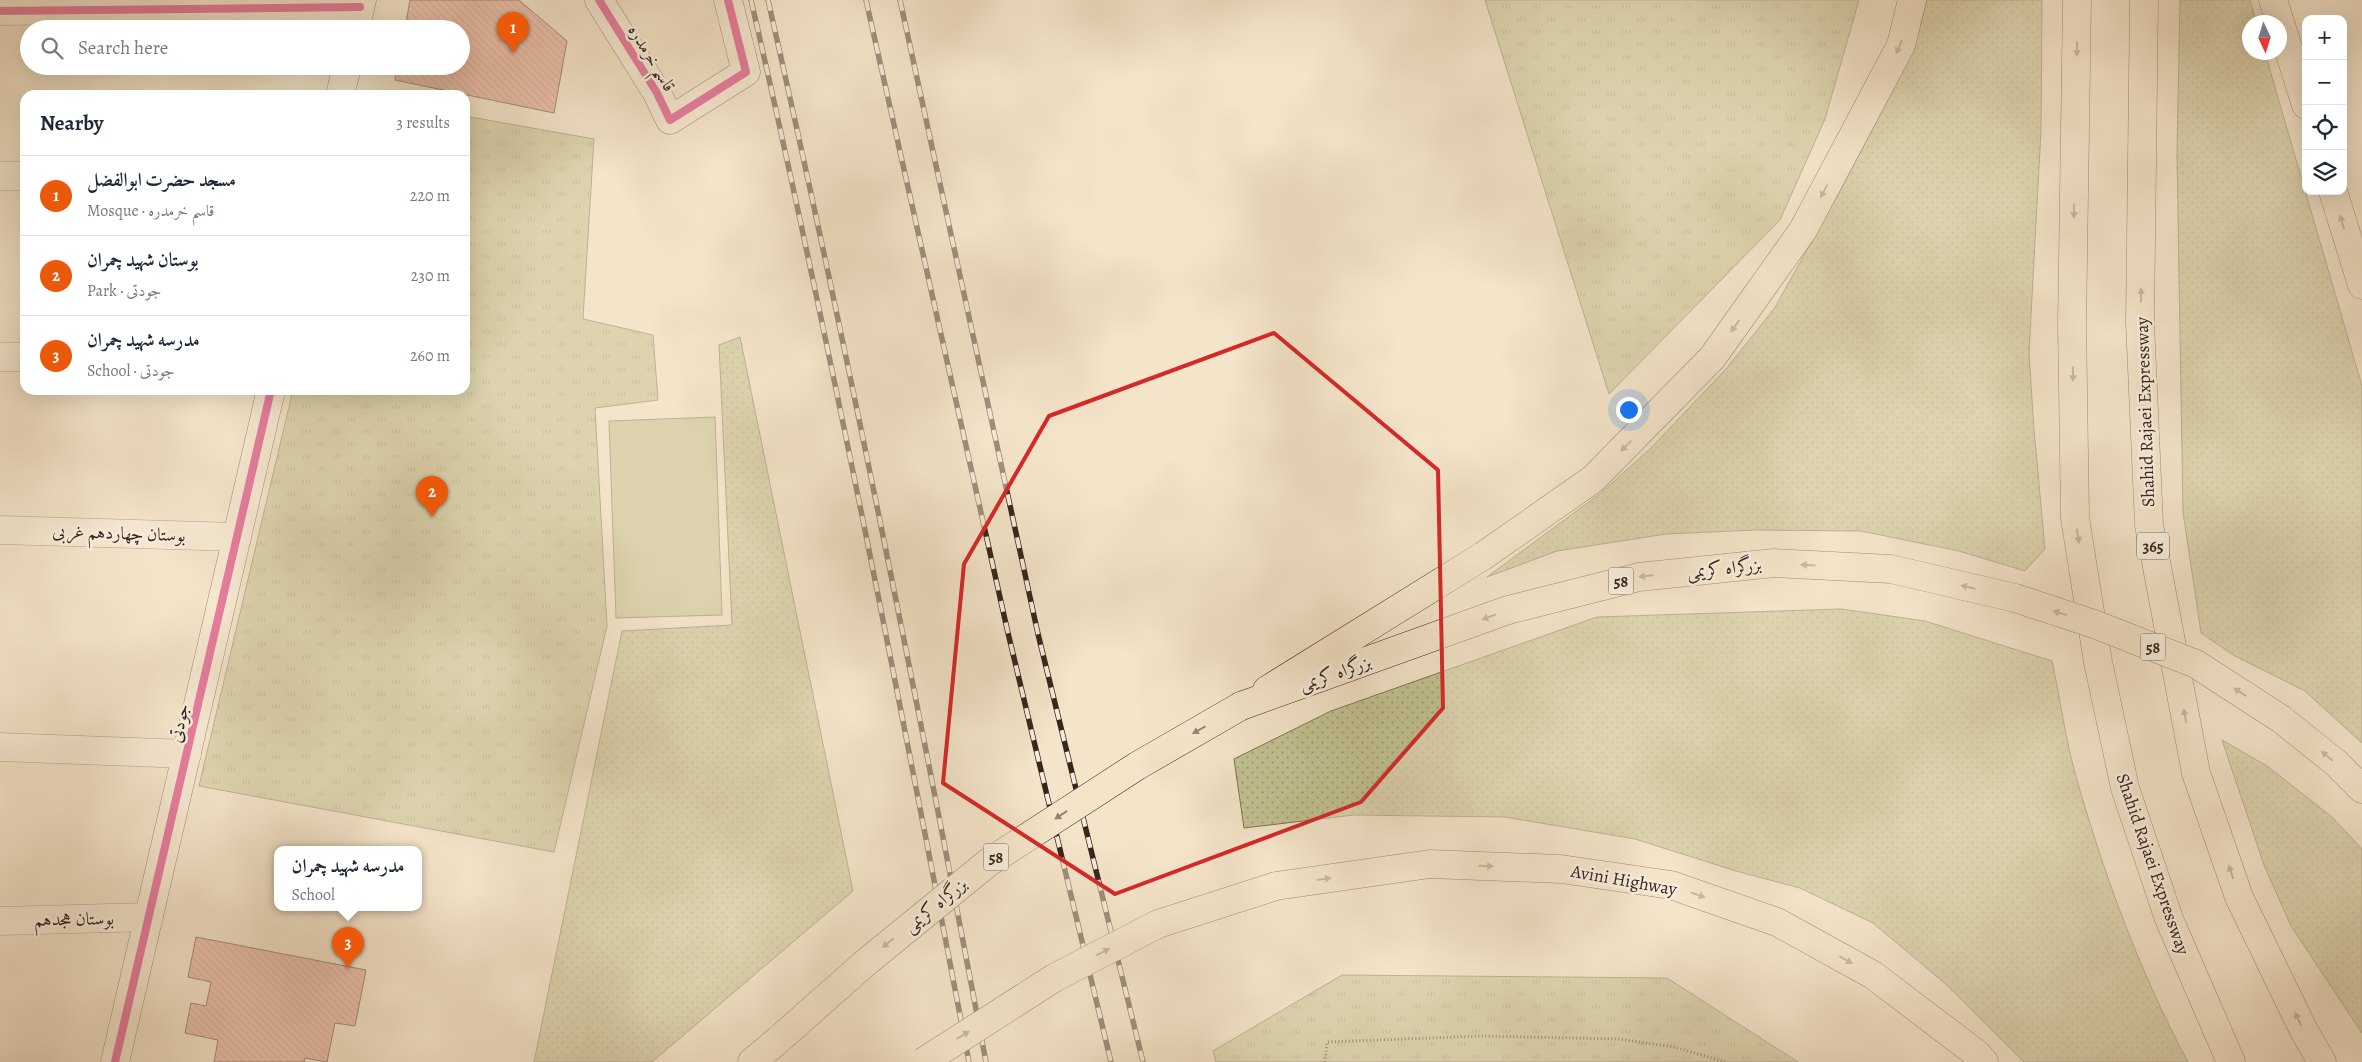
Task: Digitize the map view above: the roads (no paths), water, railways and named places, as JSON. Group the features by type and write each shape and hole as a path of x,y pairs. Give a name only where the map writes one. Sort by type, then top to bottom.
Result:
{"main road":[{"path":"1241,706 1483,556 1593,479 1712,358 1803,230 1901,45 1912,0"},
{"name":"Shahid Rajaei Expressway","path":"2077,0 2072,324 2075,518 2098,662 2125,788 2169,919 2231,1062"},
{"name":"Shahid Rajaei Expressway","path":"2144,0 2140,322 2149,525 2196,773 2240,897 2303,1028 2322,1062"},
{"path":"2273,0 2302,92"},
{"path":"2334,195 2362,285"},
{"name":"بزرگراه کریمی","path":"752,1062 768,1052 864,964 989,862 1136,766 1241,706 1508,610 1639,577 1774,563 1891,568 2015,598 2094,624 2196,664 2281,719 2336,763 2362,789"},
{"name":"Avini Highway","path":"923,1062 1054,978 1158,924 1276,886 1430,864 1561,869 1672,885 1777,922 1873,975 1977,1054 1984,1062"}],"street":[{"name":"قاسم خرمدره","path":"599,0 657,93 670,120 746,72 728,0"},
{"path":"0,11 359,12"},
{"path":"341,90 344,75"},
{"path":"0,176 20,176"},
{"path":"0,357 20,357"},
{"name":"جودتی","path":"115,1062 271,395"},
{"name":"بوستان چهاردهم غربی","path":"0,530 237,537"},
{"path":"0,747 187,754"},
{"name":"بوستان هجدهم","path":"0,921 149,917"}],"railway":[{"path":"751,0 838,397 969,1062"},
{"path":"768,0 798,132 882,530 986,1062"},
{"path":"866,0 1008,633 1111,1062"},
{"path":"900,0 1038,634 1143,1062"}],"place":[{"name":"مسجد حضرت ابوالفضل","path":"513,53"},
{"name":"بوستان شهید چمران","path":"432,517"},
{"name":"مدرسه شهید چمران","path":"348,968"}]}
